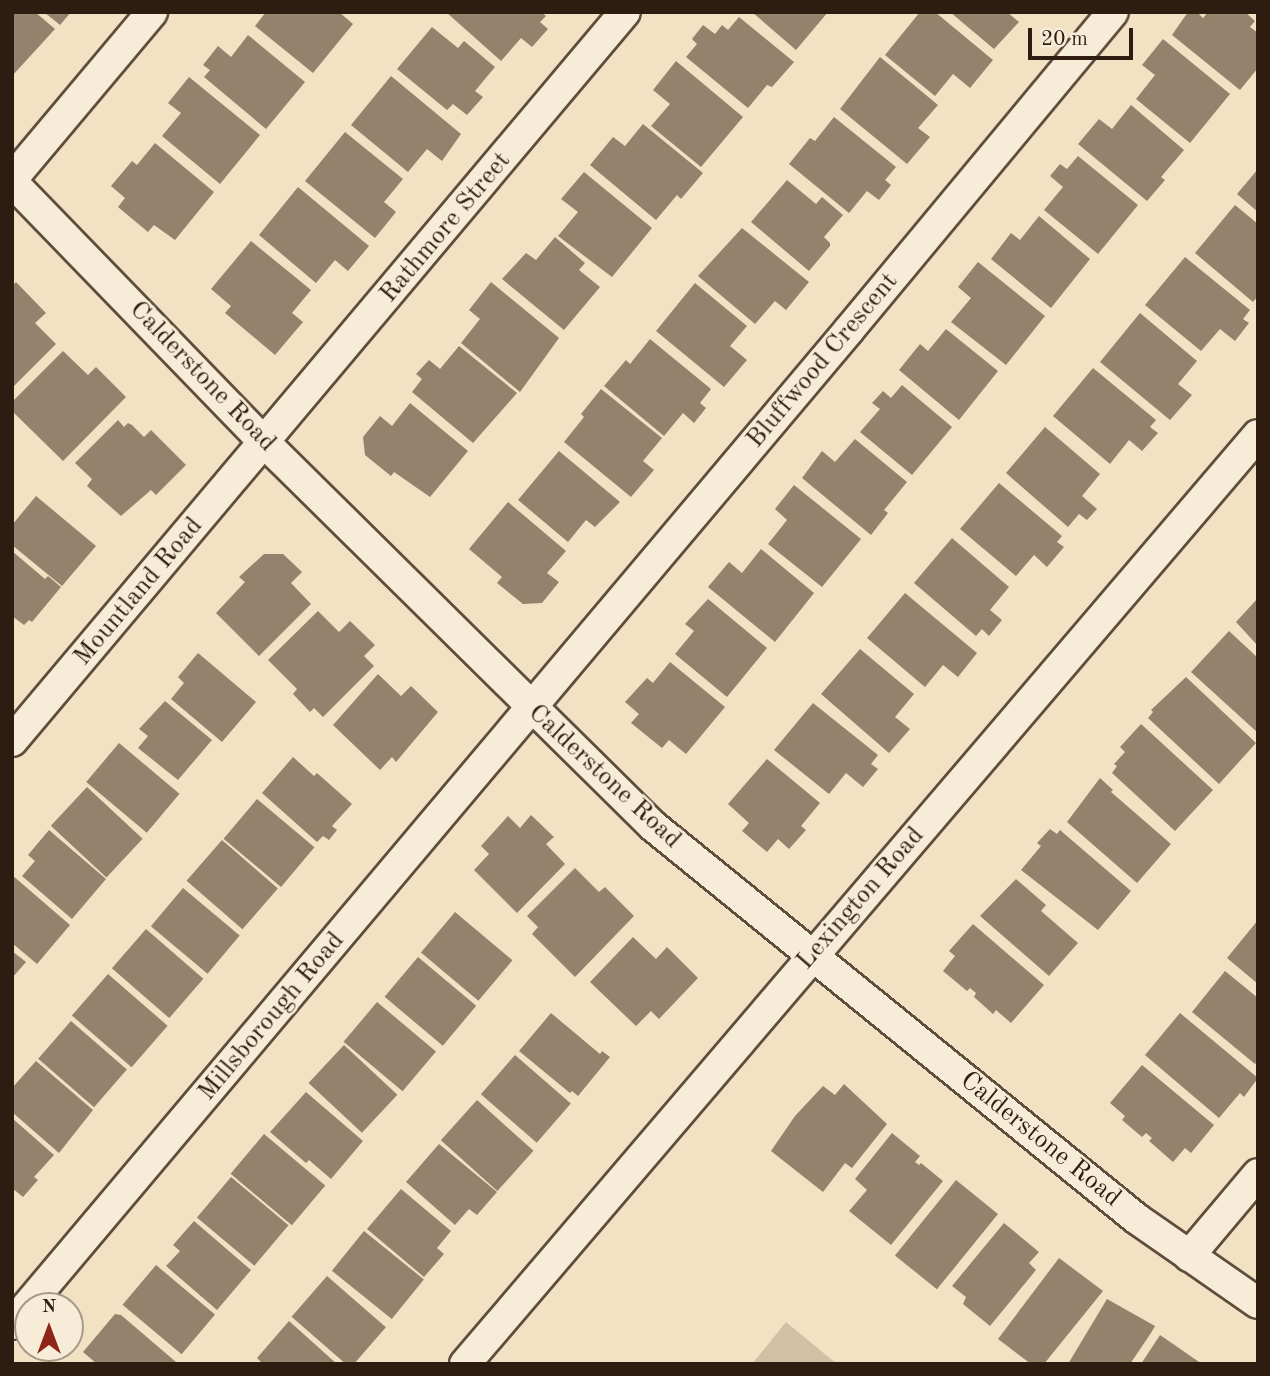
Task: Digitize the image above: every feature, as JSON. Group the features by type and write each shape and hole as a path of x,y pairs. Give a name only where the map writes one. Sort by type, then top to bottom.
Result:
{"street":[{"path":"12,181 152,12"},
{"name":"Rathmore Street","path":"265,443 625,12"},
{"name":"Bluffwood Crescent","path":"531,709 1113,12"},
{"name":"Calderstone Road","path":"12,181 265,443 531,709 653,826 1062,1159 1189,1256 1258,1303"},
{"name":"Lexington Road","path":"465,1364 1258,435"},
{"name":"Mountland Road","path":"12,741 265,443"},
{"name":"Millsborough Road","path":"12,1324 531,709"},
{"path":"1189,1256 1258,1174"}],"shaded area":[{"path":"786,1322 837,1364 752,1364"}],"building":[{"path":"12,12 35,12 55,29 12,76"},
{"path":"44,12 71,12 60,25"},
{"path":"266,12 339,12 353,24 313,73 255,26"},
{"path":"446,12 541,12 546,16 540,22 548,29 532,47 521,38 501,61"},
{"path":"752,12 828,12 796,50"},
{"path":"920,12 935,12 993,60 970,88 953,74 935,96 885,55"},
{"path":"950,12 1007,12 1019,22 994,49"},
{"path":"1188,12 1197,12 1203,18 1208,12 1245,12 1255,21 1250,27 1258,33 1258,68 1240,90 1172,35"},
{"path":"739,17 794,62 772,87 767,85 748,108 686,57 697,44 692,39 703,25 715,34 722,25 728,30"},
{"path":"432,27 458,48 464,41 495,67 475,91 483,97 467,115 453,104 447,110 397,69"},
{"path":"248,35 305,82 266,129 204,77 210,70 203,65 218,46 231,57"},
{"path":"1163,39 1230,94 1190,143 1136,99 1155,75 1142,65"},
{"path":"880,57 938,105 918,128 930,137 907,164 840,109"},
{"path":"676,61 743,117 701,167 651,126 670,104 653,90"},
{"path":"391,76 461,134 442,161 427,149 408,172 351,125"},
{"path":"189,77 260,135 220,184 162,136 181,113 168,103"},
{"path":"1131,105 1184,150 1161,177 1165,180 1147,201 1078,144 1099,119 1112,129"},
{"path":"834,117 896,167 885,180 891,185 879,200 867,191 849,213 789,164 810,138 815,141"},
{"path":"643,124 703,173 681,199 677,195 656,220 590,165 613,137 625,146"},
{"path":"345,132 403,179 384,202 396,212 375,238 305,181"},
{"path":"155,143 214,192 175,240 154,225 148,232 118,207 125,198 111,186 132,161 137,165"},
{"path":"1078,156 1138,205 1098,254 1044,210 1063,187 1050,176 1060,164 1067,169"},
{"path":"1258,169 1258,212 1237,194"},
{"path":"584,172 652,228 612,277 558,236 578,212 561,199"},
{"path":"787,180 816,204 822,197 843,215 824,237 830,246 809,271 751,222"},
{"path":"298,187 369,246 348,271 335,260 316,283 259,235"},
{"path":"1235,205 1258,224 1258,296 1253,302 1195,253"},
{"path":"1039,216 1090,259 1051,308 991,259 1011,233 1020,240"},
{"path":"742,228 809,282 786,310 775,301 755,324 698,276"},
{"path":"555,237 585,263 579,270 600,287 564,330 502,279 526,253 536,260"},
{"path":"251,241 311,290 292,313 303,322 275,355 225,313 231,306 211,289"},
{"path":"1185,257 1250,310 1243,319 1249,323 1235,341 1220,329 1201,351 1145,305"},
{"path":"978,262 1045,316 1006,365 951,322 971,298 958,287"},
{"path":"16,282 46,313 35,323 56,344 12,388 12,286"},
{"path":"491,282 559,338 520,392 461,343 480,319 469,310"},
{"path":"695,283 747,326 730,346 747,360 724,387 656,331"},
{"path":"1140,313 1197,361 1178,384 1192,395 1170,420 1100,362"},
{"path":"946,329 998,371 959,420 899,370 920,344 928,351"},
{"path":"650,339 711,389 700,403 706,408 694,423 683,413 664,436 604,386 626,360 630,364"},
{"path":"459,346 517,393 473,443 412,392 422,379 416,374 429,360 440,369"},
{"path":"63,351 88,375 96,367 126,397 63,461 12,411 12,402"},
{"path":"1093,368 1156,420 1150,427 1158,433 1142,451 1129,440 1110,464 1053,416"},
{"path":"902,385 952,427 912,475 860,432 880,409 872,403 883,391 891,398"},
{"path":"601,389 662,438 643,461 654,470 631,497 564,442"},
{"path":"410,403 468,451 430,497 394,472 391,476 365,455 363,437 380,416 392,426"},
{"path":"118,420 124,427 128,423 132,425 144,437 151,430 186,465 156,495 151,490 121,516 87,486 92,479 75,463"},
{"path":"1045,427 1100,474 1082,496 1097,509 1087,520 1079,514 1068,527 1006,473"},
{"path":"855,439 907,482 884,510 888,513 871,535 802,478 822,451 835,462"},
{"path":"559,451 620,502 595,527 586,520 568,542 518,500"},
{"path":"999,483 1062,536 1057,542 1064,547 1047,567 1034,555 1016,576 960,529"},
{"path":"794,485 861,539 822,587 768,544 787,520 775,509"},
{"path":"36,496 96,546 62,586 12,545 12,525"},
{"path":"508,502 566,551 547,573 559,582 542,603 523,604 497,583 502,577 469,549"},
{"path":"952,538 1009,587 990,610 1002,620 989,636 982,629 976,636 914,583"},
{"path":"761,549 814,593 775,642 708,587 729,562 742,573"},
{"path":"12,551 45,579 48,576 61,587 32,622 29,620 24,625 12,616"},
{"path":"264,554 283,554 302,572 291,583 311,604 259,656 216,613 245,582 239,577"},
{"path":"905,593 977,653 958,677 943,665 925,687 867,638"},
{"path":"1258,598 1258,646 1236,622"},
{"path":"708,599 767,648 727,697 675,654 694,631 685,624"},
{"path":"318,611 339,632 350,621 375,645 364,656 374,666 323,717 314,708 310,712 293,694 297,689 268,660"},
{"path":"1229,631 1258,658 1258,733 1191,672"},
{"path":"860,649 914,694 895,717 910,729 889,753 821,694"},
{"path":"198,653 256,702 222,742 171,699 184,683 178,677"},
{"path":"670,662 725,707 686,754 669,740 662,748 631,723 639,714 625,702 647,678 653,683"},
{"path":"378,674 401,696 411,686 438,712 396,762 392,757 380,770 333,725"},
{"path":"1186,677 1256,743 1219,784 1148,718 1153,712 1151,710"},
{"path":"165,701 212,740 178,780 138,748 148,736 139,729"},
{"path":"813,703 878,755 871,764 878,769 863,787 846,773 829,794 774,750"},
{"path":"1141,724 1213,790 1175,831 1112,773 1117,766 1114,764 1125,752 1120,747"},
{"path":"119,743 180,794 147,833 86,782"},
{"path":"293,757 314,776 317,773 352,804 332,826 337,830 329,840 323,836 317,842 262,793"},
{"path":"767,759 820,803 801,826 806,830 789,849 778,839 767,852 742,831 749,823 728,804"},
{"path":"1100,778 1113,790 1111,792 1171,844 1137,883 1067,822"},
{"path":"87,787 143,839 106,878 51,826"},
{"path":"257,799 314,847 281,887 224,839"},
{"path":"531,815 554,837 546,844 565,864 517,913 474,870 489,854 481,846 508,816 520,828"},
{"path":"1050,829 1057,834 1060,830 1131,891 1098,930 1021,870 1041,846 1037,843"},
{"path":"49,830 106,879 72,919 22,876 35,861 28,855"},
{"path":"222,840 278,889 242,929 187,881"},
{"path":"575,868 599,892 605,887 634,916 575,977 532,934 538,927 527,916"},
{"path":"12,875 70,925 37,964 12,943"},
{"path":"1016,879 1046,905 1041,911 1078,943 1049,976 980,916"},
{"path":"183,888 240,936 208,974 151,926"},
{"path":"455,912 512,960 478,1001 421,953"},
{"path":"1258,920 1258,984 1227,958"},
{"path":"973,924 1044,985 1011,1023 996,1010 993,1014 974,997 976,993 970,988 967,991 943,971 955,956 949,951"},
{"path":"146,929 203,979 169,1018 112,968"},
{"path":"633,937 656,959 667,947 698,978 659,1019 651,1011 636,1026 590,982"},
{"path":"12,951 26,962 12,978"},
{"path":"418,957 476,1006 443,1046 385,997"},
{"path":"1225,971 1258,998 1258,1061 1255,1064 1192,1012"},
{"path":"108,974 168,1026 132,1067 72,1016"},
{"path":"377,1002 436,1051 403,1091 344,1042"},
{"path":"551,1013 600,1054 602,1051 610,1057 578,1096 572,1091 570,1093 519,1051"},
{"path":"1180,1013 1258,1078 1244,1097 1240,1093 1219,1118 1145,1055"},
{"path":"71,1021 127,1070 94,1107 38,1059"},
{"path":"344,1045 397,1095 362,1133 309,1083"},
{"path":"515,1055 571,1104 537,1143 481,1094"},
{"path":"36,1061 93,1110 59,1153 12,1112 12,1088"},
{"path":"1142,1065 1214,1125 1191,1153 1185,1148 1173,1162 1149,1141 1152,1138 1146,1133 1142,1137 1122,1120 1125,1116 1110,1103"},
{"path":"844,1084 887,1124 852,1168 845,1163 823,1192 771,1151 795,1116 823,1086 835,1095"},
{"path":"306,1092 363,1141 331,1179 309,1160 306,1163 270,1132"},
{"path":"477,1100 533,1151 497,1191 441,1140"},
{"path":"12,1118 54,1155 34,1177 38,1180 23,1197 12,1188"},
{"path":"892,1133 920,1156 915,1162 919,1165 921,1163 943,1181 891,1245 849,1211 867,1190 855,1179"},
{"path":"264,1134 325,1185 292,1225 231,1174"},
{"path":"439,1144 497,1192 477,1215 469,1209 455,1225 406,1182"},
{"path":"231,1177 288,1225 254,1266 197,1218"},
{"path":"956,1180 998,1214 937,1289 895,1255"},
{"path":"401,1189 451,1231 437,1248 444,1254 424,1277 367,1229"},
{"path":"194,1221 251,1270 217,1310 166,1266 180,1251 173,1245"},
{"path":"1004,1223 1039,1252 1029,1263 1036,1270 990,1326 963,1304 966,1297 952,1286"},
{"path":"364,1231 424,1279 392,1319 332,1271"},
{"path":"1059,1258 1103,1291 1044,1364 1031,1364 998,1339"},
{"path":"156,1265 215,1314 182,1354 123,1305"},
{"path":"327,1276 386,1327 354,1364 346,1364 292,1317"},
{"path":"1107,1299 1155,1326 1151,1333 1130,1364 1068,1364"},
{"path":"115,1314 121,1315 176,1362 97,1364 84,1351"},
{"path":"289,1321 337,1364 263,1364 257,1358"},
{"path":"1160,1335 1202,1364 1141,1364"}]}
